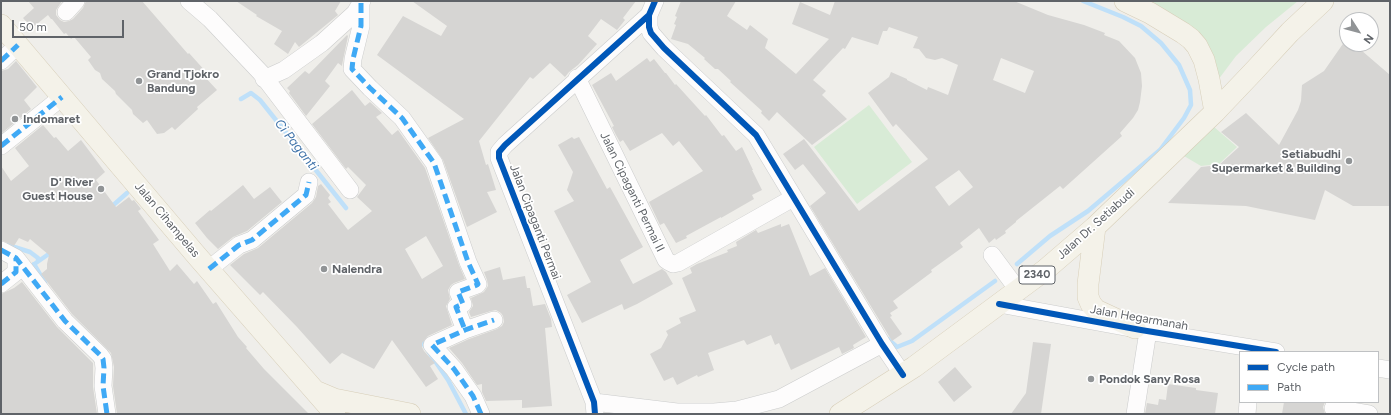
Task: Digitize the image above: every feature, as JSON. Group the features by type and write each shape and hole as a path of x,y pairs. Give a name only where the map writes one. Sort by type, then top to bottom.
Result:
{"main road":[{"path":"1126,1 1150,13 1183,33 1196,46 1201,53 1209,79 1215,112"},
{"name":"Jalan Dr. Setiabudi","path":"840,414 903,375 1045,270 1095,228 1215,112 1290,32 1322,1"},
{"name":"Jalan Cihampelas","path":"1,25 335,414"},
{"path":"1095,228 1088,284 1088,297 1091,304 1096,310 1142,330"},
{"path":"315,391 334,399 410,414"}],"street":[{"path":"189,1 210,19 261,73 264,79 350,190"},
{"path":"264,79 284,70 322,43 355,13 362,2"},
{"path":"362,2 360,26 352,69 402,118 434,163 468,262 478,284 458,292 462,304 456,307 465,330"},
{"path":"652,8 648,27 651,33 664,48 756,134 793,198 882,344 903,375"},
{"name":"Jalan Cipaganti Permai","path":"594,408 499,158 499,152 652,8"},
{"path":"1,61 18,45"},
{"name":"Jalan Cipaganti Permai II","path":"577,78 666,260 669,262 676,264 793,198"},
{"path":"1,146 62,97"},
{"path":"209,269 239,245 252,240 306,195 309,182"},
{"path":"1,250 23,267 65,321 97,351 103,359 104,368 102,386 106,414"},
{"path":"992,255 1018,290"},
{"path":"1,284 23,267"},
{"name":"Jalan Hegarmanah","path":"999,304 1266,351"},
{"path":"481,414 473,396 454,369 432,345 465,330 494,320"},
{"path":"1135,414 1142,330"},
{"path":"594,408 677,412 714,412 737,410 779,399 882,344"},
{"path":"1379,368 1390,370"},
{"path":"1247,414 1248,403"},
{"path":"1333,408 1369,414"}],"green space":[{"path":"1131,1 1298,1 1266,27 1236,56 1209,92 1200,60"},
{"path":"869,105 912,162 857,204 814,147"},
{"path":"1213,126 1237,147 1219,164 1201,166 1184,156"}],"building":[{"path":"28,1 62,1 56,10 56,15 64,22 73,19 83,8 86,1 142,1 188,54 189,53 207,73 204,76 217,90 197,107 198,109 175,130 172,127 164,133 157,134 147,120 143,123 133,114 132,110 102,79 100,73 95,70 88,60 91,57 74,37 71,39 66,33 64,34 48,15 32,28 23,18 34,8"},
{"path":"236,1 341,1 335,11 338,15 299,47 295,42 288,54 274,44 282,31 256,16 257,15"},
{"path":"412,1 636,1 623,18 625,20 617,30 601,19 588,36 597,44 565,77 550,63 533,79 530,77 479,141 486,165 488,164 496,190 487,192 497,212 467,227 443,160 428,138 464,119 377,55 403,16 441,36 447,26"},
{"path":"681,1 736,1 727,16 747,30 750,25 768,39 765,48 796,74 829,39 792,24 800,2 830,15 835,1 1014,1 1048,15 1084,25 1105,33 1104,35 1119,41 1135,58 1141,73 1142,86 1140,102 1138,110 1133,118 1120,133 1122,136 1063,189 1060,186 1016,221 1005,231 1006,233 996,240 995,238 989,243 979,228 960,243 963,247 931,270 932,272 893,301 898,308 890,313 892,316 890,317 902,334 892,341 810,206 826,193 803,164 795,170 783,154 804,139 859,211 928,159 896,124 893,127 868,93 889,77 891,72 927,90 928,87 948,95 958,65 942,58 935,60 926,58 919,49 913,48 918,37 889,27 887,31 883,31 878,45 852,37 845,49 843,48 813,80 826,91 822,95 847,119 812,145 777,112 769,121 761,113 762,111 718,69 715,69 704,59 705,58 688,44 671,39 676,25 674,24 677,17 675,16","holes":["1001,58 1034,71 1025,93 993,80","959,170 973,187 949,206 935,187"]},
{"path":"347,35 342,66 338,63 325,81 330,86 306,116 287,88 305,71 309,74"},
{"path":"1339,49 1339,52 1363,52 1390,75 1390,206 1353,206 1325,190 1315,220 1246,206 1168,203 1201,167 1219,165 1239,147 1221,132 1246,113 1279,145 1298,110 1301,101 1302,85 1324,71"},
{"path":"647,58 650,62 654,59 675,85 676,84 705,116 706,115 722,136 724,135 736,151 742,147 762,190 752,195 754,199 676,243 664,223 660,225 649,202 703,171 679,141 673,146 662,133 630,151 623,140 620,142 612,127 614,126 592,85 611,73 616,81"},
{"path":"16,61 37,87 24,100 31,109 2,133 1,71 8,69"},
{"path":"352,90 365,106 370,102 382,113 376,117 392,135 398,130 425,168 465,279 454,283 448,290 450,299 446,306 452,325 428,336 422,343 424,351 435,363 430,366 438,379 426,387 392,340 374,369 342,353 330,364 263,292 260,295 230,265 244,254 258,248 312,203 316,197 318,186 321,184 330,195 328,198 331,202 328,204 348,230 372,211 357,197 366,185 348,167 346,169 312,124","holes":["426,236 443,266 422,279 405,249"]},
{"path":"43,125 68,151 81,140 105,172 96,180 116,207 129,197 132,201 134,200 141,209 138,211 159,240 153,244 170,271 177,264 194,284 197,281 213,304 216,302 238,337 247,347 246,348 264,369 309,414 117,414 113,386 114,367 111,353 72,314 41,274 47,269 49,255 30,239 28,242 19,238 14,246 1,240 1,166 11,181 29,166 15,148"},
{"path":"572,137 574,139 579,137 607,189 610,187 643,247 620,260 633,284 662,269 666,272 673,284 624,310 622,304 582,323 567,295 591,282 554,211 574,201 567,190 573,172 558,145"},
{"path":"243,185 254,199 270,187 282,202 247,231 233,237 218,249 195,223"},
{"path":"781,224 781,227 789,224 810,276 825,268 866,337 853,345 854,348 842,354 839,347 791,370 779,343 775,345 771,335 747,345 744,340 708,353 714,370 698,377 697,375 677,385 673,377 664,381 650,354 661,348 668,335 666,331 681,323 679,318 696,311 682,278 692,273 690,268 728,252 727,250 737,246 736,242 756,230 758,233"},
{"path":"500,267 503,280 525,276 527,288 530,288 533,306 545,304 551,319 552,327 545,328 552,406 522,408 522,400 486,401 482,392 482,384 477,385 462,363 449,348 502,326 504,322 503,316 496,310 471,317 469,312 473,306 471,298 484,292 488,286 484,272"},
{"path":"22,282 57,327 93,363 93,387 97,414 1,414 1,294 14,288"},
{"path":"1033,342 1051,344 1041,414 1011,414 1026,393"},
{"path":"955,367 972,387 954,402 938,382"},
{"path":"1168,384 1218,393 1215,414 1145,414 1147,403 1158,405 1159,399 1166,400"},
{"path":"1284,403 1325,403 1323,407 1325,414 1282,414"}],"waterway":[{"path":"1017,264 1050,236 1088,211 1160,150 1184,118 1191,105 1190,90 1179,65 1161,43 1141,26 1083,1"},
{"name":"Ci Paganti","path":"241,99 251,93 260,100 346,208"},
{"name":"Ci Paganti","path":"110,208 127,193"},
{"path":"8,245 30,252 38,258 38,261"},
{"name":"Ci Paganti","path":"33,265 53,251"},
{"path":"34,264 45,283"},
{"path":"888,339 897,347 912,341 995,281"},
{"name":"Ci Paganti","path":"420,339 448,380 466,414"}],"marked path":[{"path":"361,3 361,26 352,69 402,118 434,163 468,262 478,284 458,292 463,304 456,307 465,330"},
{"path":"1,61 18,45"},
{"path":"1,146 62,97"},
{"path":"209,269 239,245 252,240 306,195 309,182"},
{"path":"1,250 16,258 65,321 103,359 103,386 107,414"},
{"path":"1,284 16,272 16,258"},
{"path":"481,414 473,396 454,369 432,345 465,330 494,320"}],"cycle path":[{"path":"595,414 594,402 499,158 499,152 649,15 655,1"},
{"path":"649,15 649,27 651,33 664,48 756,135 882,344 903,375"},
{"path":"999,304 1141,330 1270,351"}],"place":[{"name":"Grand Tjokro Bandung","path":"139,81"},
{"name":"Indomaret","path":"15,119"},
{"name":"Setiabudhi Supermarket & Building","path":"1349,161"},
{"name":"D' River Guest House","path":"101,189"},
{"name":"Nalendra","path":"324,269"},
{"name":"Pondok Sany Rosa","path":"1091,379"}]}
